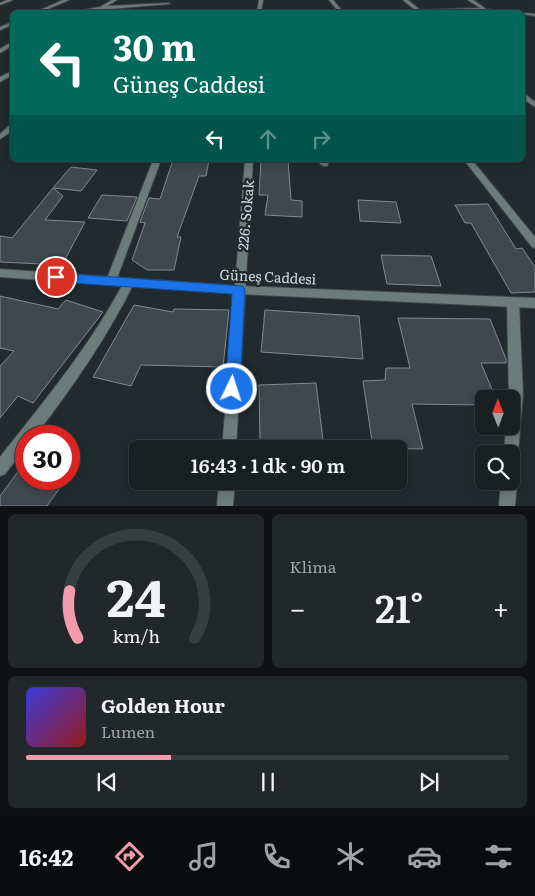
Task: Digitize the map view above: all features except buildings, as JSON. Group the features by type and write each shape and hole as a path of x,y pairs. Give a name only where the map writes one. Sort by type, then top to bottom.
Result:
{"street":[{"path":"0,4 11,0"},
{"path":"43,10 67,0"},
{"path":"101,8 115,0"},
{"path":"331,0 339,10"},
{"path":"404,0 416,10"},
{"path":"470,0 485,10"},
{"path":"88,10 170,2"},
{"path":"125,10 132,6"},
{"path":"525,96 535,104"},
{"path":"111,281 156,162"},
{"name":"226. Sokak","path":"230,440 249,162"},
{"path":"470,162 535,244"},
{"name":"Güneş Caddesi","path":"0,273 239,290 535,303"},
{"path":"0,469 78,369 116,311 129,283"},
{"path":"512,445 516,394 514,303"},
{"path":"225,506 226,490"},
{"path":"507,506 508,490"}],"route":[{"path":"56,277 239,290 232,389"}]}
